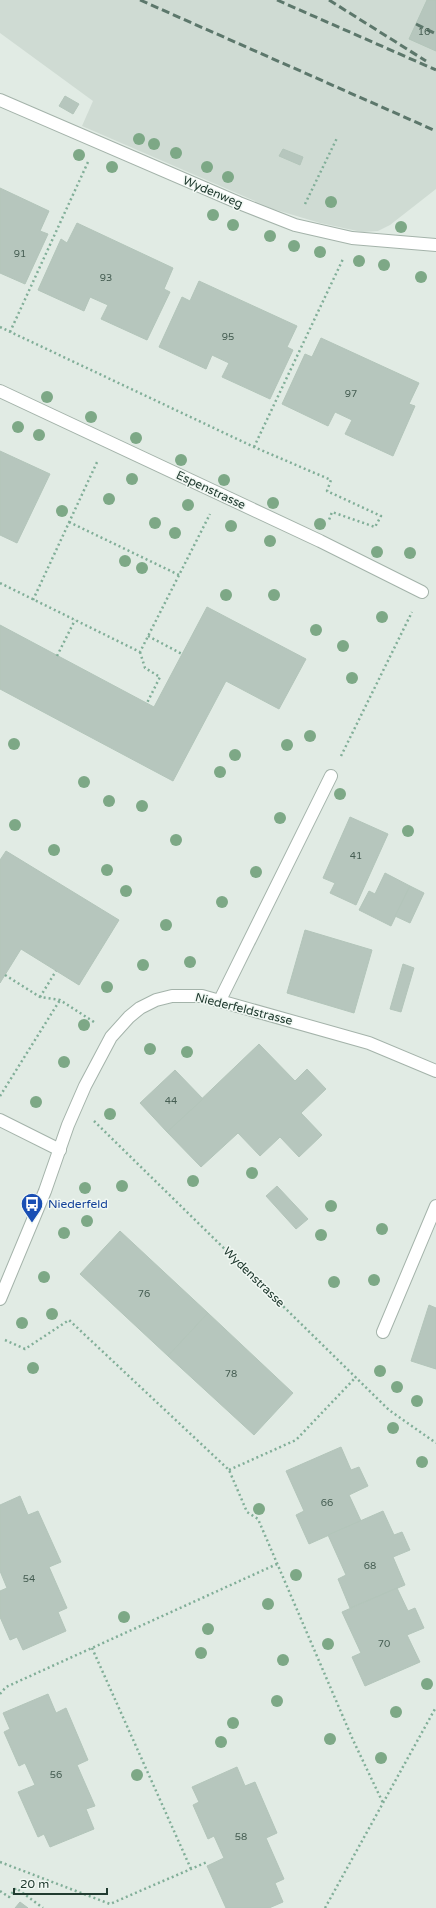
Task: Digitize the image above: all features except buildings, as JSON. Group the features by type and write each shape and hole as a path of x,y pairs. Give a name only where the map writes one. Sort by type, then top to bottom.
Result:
{"street":[{"name":"Wydenweg","path":"0,100 256,210 295,225 352,238 436,245"},
{"name":"Espenstrasse","path":"0,391 320,541 422,592"},
{"path":"220,1000 331,776"},
{"name":"Niederfeldstrasse","path":"0,1299 45,1191 76,1104 111,1037 129,1017 140,1008 156,1000 172,996 187,995 220,1000 369,1043 436,1071"},
{"path":"0,1120 60,1150"},
{"path":"383,1332 436,1206"}],"path":[{"path":"295,225 338,138"},
{"path":"10,332 97,142"},
{"path":"254,447 352,238"},
{"path":"0,327 254,447 331,480 327,491 381,516 375,527 332,512 320,541"},
{"path":"34,600 107,441"},
{"path":"147,703 160,676 145,668 140,652 220,495"},
{"path":"69,522 179,575"},
{"path":"0,583 140,652"},
{"path":"331,776 422,592"},
{"path":"57,656 75,620"},
{"path":"148,636 182,654"},
{"path":"40,997 56,971"},
{"path":"5,976 40,997 60,1000 96,1023"},
{"path":"0,1096 60,1000"},
{"name":"Wydenstrasse","path":"76,1104 389,1410 436,1443"},
{"path":"5,1340 26,1349 69,1320 229,1470 247,1512 258,1519 353,1740 383,1803"},
{"path":"229,1470 296,1440 356,1377"},
{"path":"0,1694 6,1687 277,1564"},
{"path":"92,1648 191,1869"},
{"path":"325,1908 436,1707"},
{"path":"0,1862 110,1904 207,1862"},
{"path":"0,1891 9,1897 16,1888 43,1908"}],"shaded area":[{"path":"0,0 436,0 436,189 390,225 378,231 362,232 320,223 273,209 82,126 93,101 0,33"}],"railway":[{"path":"140,0 436,131"},
{"path":"277,0 436,70"},
{"path":"329,0 426,61"},
{"path":"416,24 436,34"}],"place":[{"name":"Niederfeld","path":"32,1224"}]}
